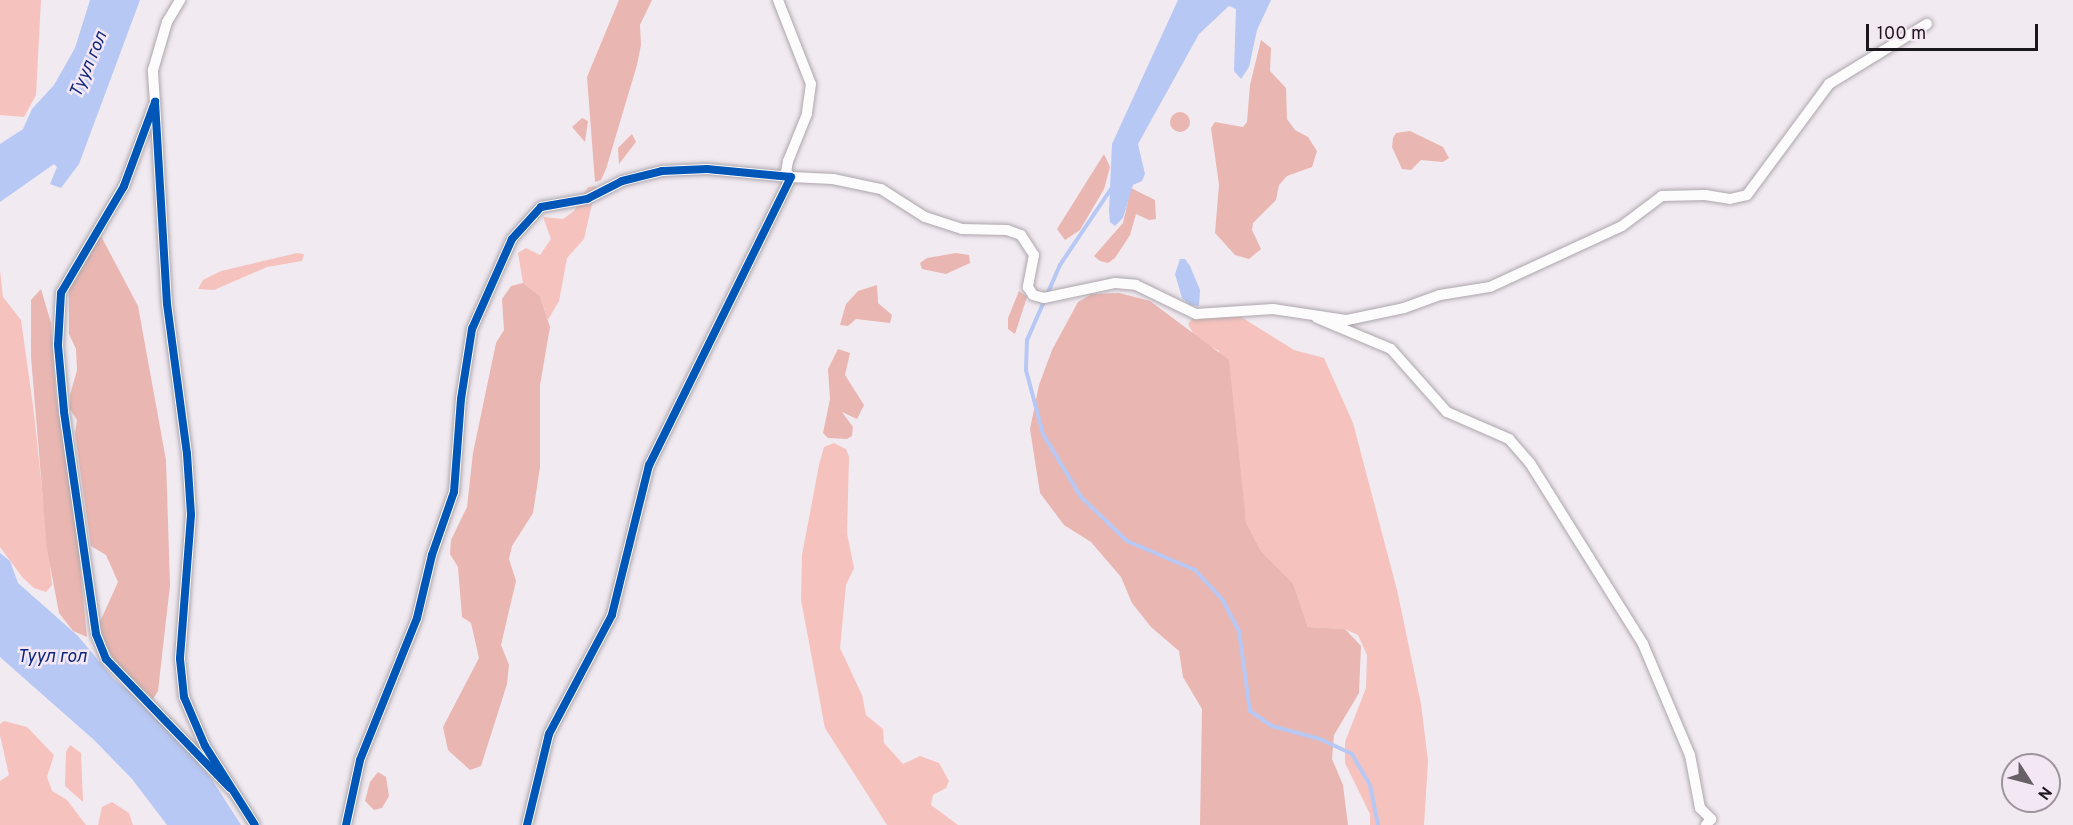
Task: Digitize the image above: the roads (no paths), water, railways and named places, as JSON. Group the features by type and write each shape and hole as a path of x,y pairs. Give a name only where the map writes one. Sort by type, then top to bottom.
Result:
{"street":[{"path":"180,0 167,22 153,70 167,304 187,454 191,515 180,659 184,697 230,788 255,825"},
{"path":"778,0 811,84 807,114 788,161 786,172 791,177"},
{"path":"346,825 360,760 417,618 432,555 454,492 461,399 472,329 512,239 541,207 587,199 622,181 662,171 707,169 833,179 880,189 925,218 962,229 1007,230 1021,235 1034,255 1028,287 1033,295 1044,298 1115,283 1136,285 1196,314 1273,309 1347,320 1404,308 1440,295 1490,287 1622,226 1662,196 1705,195 1730,199 1747,195 1829,84 1927,24"},
{"path":"155,102 124,186 61,293 58,345 64,411 96,634 106,659 230,788"},
{"path":"527,825 549,735 612,615 649,465 791,177"},
{"path":"1305,313 1391,349 1447,412 1509,439 1530,463 1643,644 1690,755 1700,808 1711,819 1706,825"}],"water":[{"name":"Туул гол","path":"90,0 140,0 79,164 61,188 50,184 57,167 54,164 0,202 0,144 23,129 32,109 54,85 75,48"},
{"path":"1178,0 1271,0 1257,30 1249,67 1241,79 1234,71 1236,9 1229,6 1199,34 1138,144 1145,174 1142,181 1133,185 1123,218 1115,226 1110,222 1109,211 1112,144"},
{"path":"1180,259 1185,259 1190,266 1200,290 1199,306 1190,305 1182,298 1175,274"},
{"name":"Туул гол","path":"0,553 10,561 18,583 78,636 114,679 151,709 172,732 211,778 241,825 167,825 132,779 94,740 0,657"}],"waterway":[{"path":"1111,189 1060,265 1027,340 1026,370 1043,434 1081,497 1127,541 1195,570 1222,599 1239,631 1250,711 1272,726 1320,739 1352,754 1370,785 1378,825"}]}
